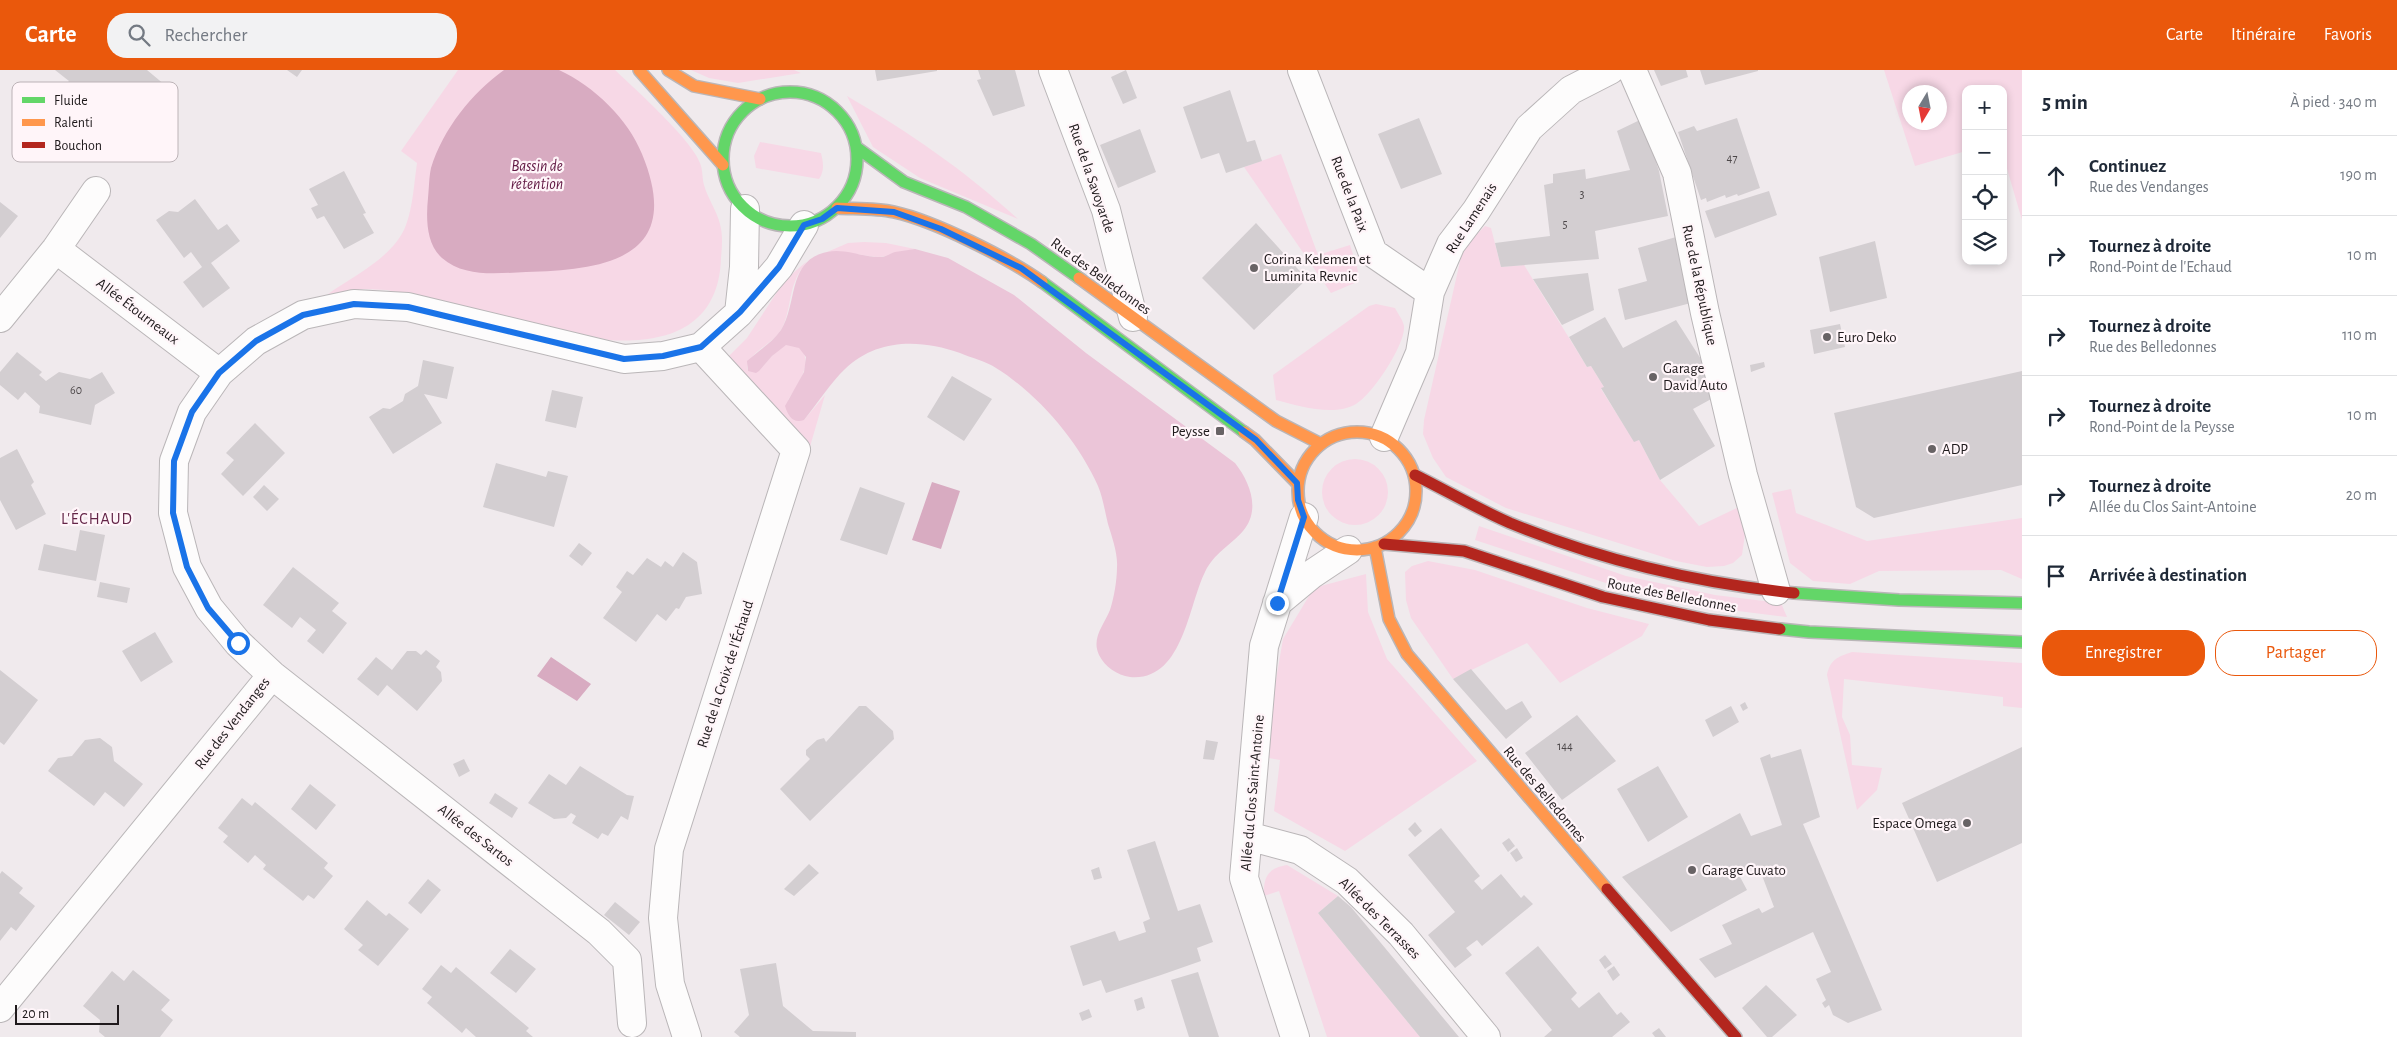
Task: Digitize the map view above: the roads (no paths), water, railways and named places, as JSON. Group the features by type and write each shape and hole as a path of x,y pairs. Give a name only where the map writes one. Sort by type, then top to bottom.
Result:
{"main road":[{"path":"639,70 723,165"},
{"path":"668,70 694,86 760,99"},
{"path":"787,93 800,93 820,99 837,111 849,127 856,147 858,162 855,177 849,192 837,208 822,219 804,225 783,226 762,221 745,209 734,196 726,181 723,165 724,145 732,126 744,110 760,99 787,93"},
{"name":"Rue des Belledonnes","path":"856,147 904,182 966,207 1031,244 1276,421 1321,444"},
{"path":"837,208 894,212 941,229 1021,268 1256,440 1297,483"},
{"path":"1368,432 1384,437 1398,447 1408,460 1415,475 1417,496 1412,515 1400,532 1379,546 1348,550 1330,544 1315,533 1304,517 1298,500 1297,483 1307,458 1321,444 1335,435 1368,432"},
{"path":"1415,475 1476,507 1526,528 1574,544 1678,573 1776,591 1929,602 2022,603"},
{"name":"Rue des Belledonnes","path":"1379,546 1389,619 1407,654 1555,830 1736,1037"},
{"name":"Route des Belledonnes","path":"1379,546 1464,551 1603,597 1709,620 1809,632 2022,642"}],"street":[{"name":"Rue de la Savoyarde","path":"1053,70 1106,210 1132,318"},
{"name":"Rue de la Paix","path":"1302,70 1373,253 1430,292"},
{"name":"Rue Lamenais","path":"1384,437 1420,353 1430,292 1451,244 1476,211 1530,128 1571,90 1610,70"},
{"name":"Rue de la République","path":"1632,70 1677,173 1705,313 1743,476 1776,591"},
{"path":"0,318 56,249 96,191"},
{"path":"740,312 744,266 745,209"},
{"name":"Rue des Vendanges","path":"0,1008 272,675 238,643 208,608 187,567 173,513 174,461 192,412 219,373 256,341 303,315 354,304 408,307 624,359 663,356 701,347 740,312 779,267 804,225"},
{"name":"Allée Étourneaux","path":"56,249 219,373"},
{"name":"Rue de la Croix de l'Échaud","path":"686,1037 670,984 663,918 669,849 796,450 701,347"},
{"name":"Allée du Clos Saint-Antoine","path":"1295,1037 1244,878 1264,646 1304,517"},
{"path":"1277,603 1312,574 1348,550"},
{"name":"Allée des Sartos","path":"272,675 599,932 627,960 632,1023"},
{"name":"Allée des Terrasses","path":"1248,836 1300,850 1347,881 1400,934 1486,1037"}],"water":[{"name":"Bassin de rétention","path":"504,70 559,70 597,94 628,128 642,154 653,189 653,216 645,237 630,251 609,261 584,267 556,271 493,273 461,269 442,258 437,252 430,238 427,214 430,172 436,154 443,139 460,113 492,79"},
{"path":"932,482 960,491 941,549 912,540"},
{"path":"551,657 591,684 577,701 537,676"}],"place":[{"name":"Corina Kelemen et Luminita Revnic","path":"1254,268"},
{"name":"Euro Deko","path":"1827,337"},
{"name":"Garage David Auto","path":"1653,377"},
{"name":"Peysse","path":"1220,431"},
{"name":"ADP","path":"1932,449"},
{"name":"Espace Omega","path":"1967,823"},
{"name":"Garage Cuvato","path":"1692,870"}],"district":[{"name":"L'ÉCHAUD","path":"97,518"}]}
